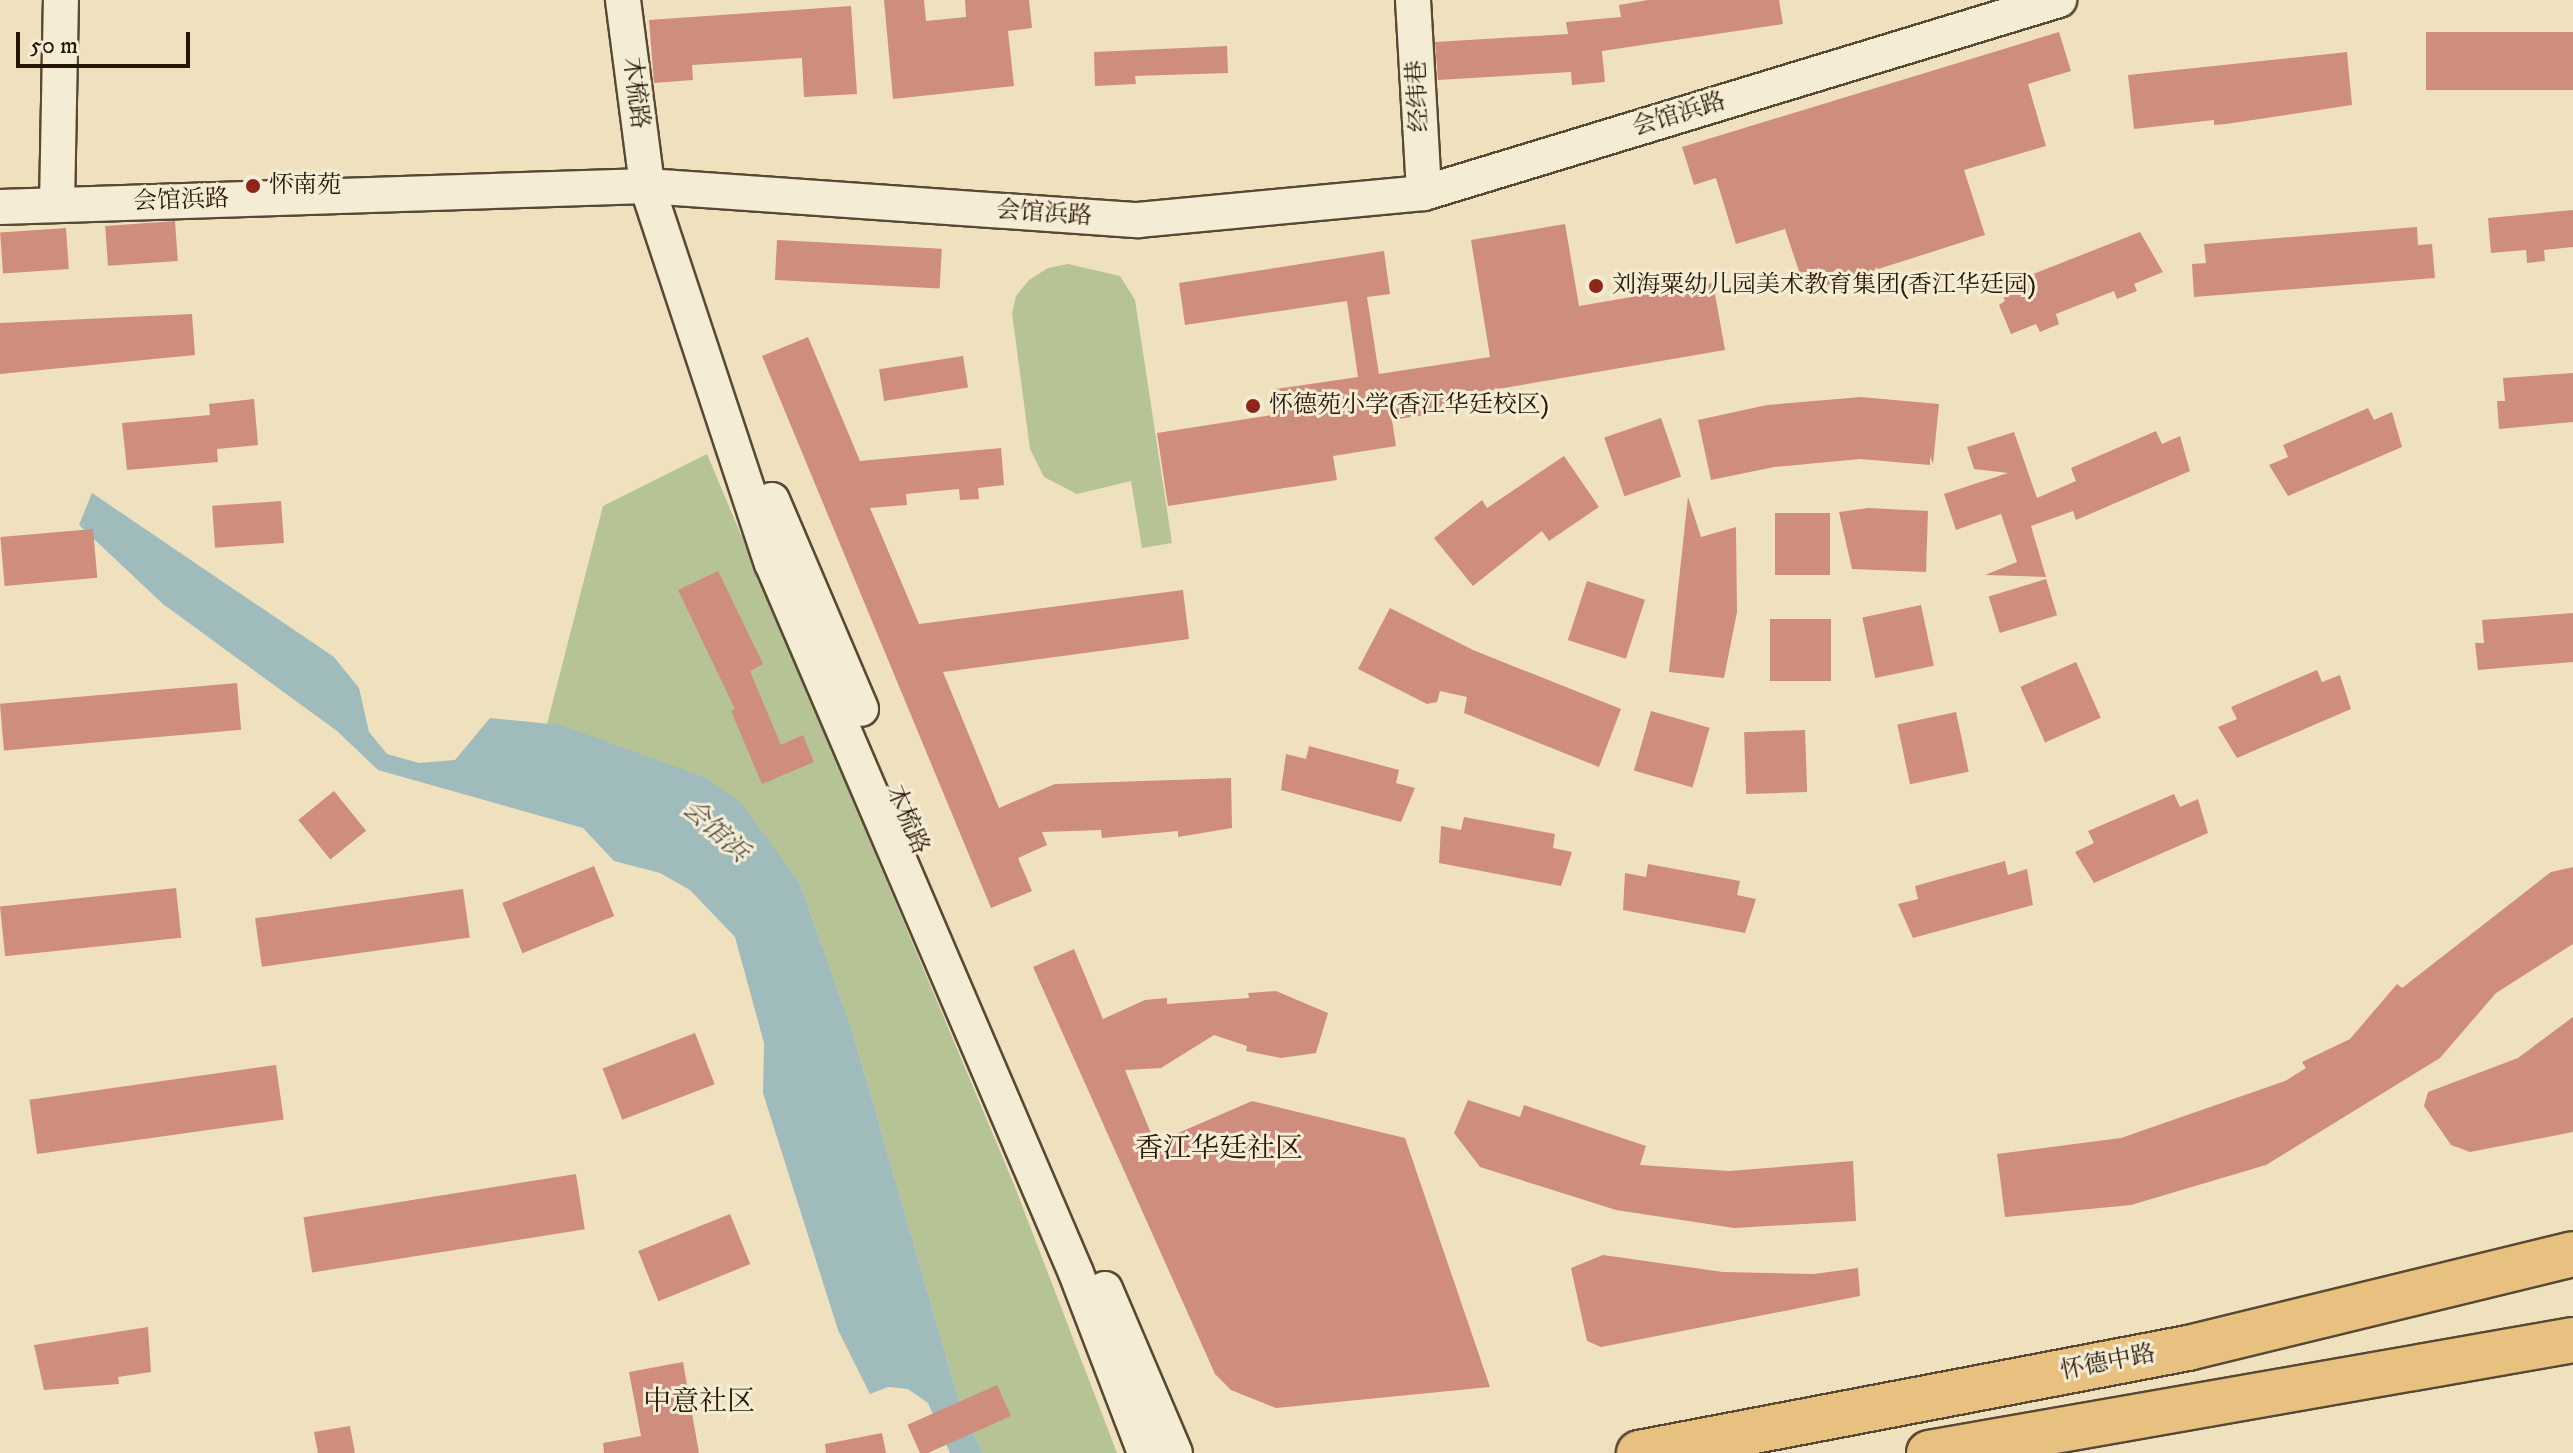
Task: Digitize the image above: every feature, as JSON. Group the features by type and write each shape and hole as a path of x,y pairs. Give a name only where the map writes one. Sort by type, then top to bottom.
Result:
{"main road":[{"name":"怀德中路","path":"1639,1453 2188,1348 2573,1254"},
{"path":"1929,1453 2566,1342"}],"street":[{"path":"57,205 61,0"},
{"name":"木梳路","path":"623,0 647,186 772,563 1064,1245 1145,1453"},
{"name":"经纬巷","path":"1413,0 1424,193"},
{"name":"会馆浜路","path":"0,207 647,186 1138,220 1424,193 2059,0"},
{"name":"木梳路","path":"647,186 676,224 761,473 1175,1453"}],"green space":[{"path":"1068,264 1120,276 1135,300 1172,543 1142,548 1131,481 1077,494 1044,477 1030,449 1012,313 1016,296 1029,280 1048,268"},
{"path":"707,454 1013,1182 1117,1453 983,1453 961,1408 852,1030 800,884 704,777 547,724 603,506"}],"water":[{"name":"会馆浜","path":"92,493 334,657 359,688 369,732 387,754 419,763 455,760 490,718 560,725 704,777 742,804 800,884 852,1030 961,1408 983,1453 950,1453 928,1403 908,1389 888,1387 870,1394 838,1330 763,1093 764,1043 735,937 690,890 660,873 614,861 583,828 378,770 337,731 163,604 79,525"}],"building":[{"path":"884,0 924,0 926,21 966,17 965,0 1029,0 1032,28 1008,31 1014,86 893,99"},
{"path":"1648,0 1779,0 1783,24 1602,51 1605,82 1572,85 1571,72 1438,80 1435,42 1568,34 1566,22 1621,17 1619,5"},
{"path":"851,6 857,94 804,97 802,58 692,65 693,80 654,83 649,20"},
{"path":"2059,32 2071,71 2028,84 2046,146 1964,170 1985,235 1806,292 1785,229 1736,244 1716,178 1694,185 1682,147"},
{"path":"2426,32 2573,32 2573,90 2426,90"},
{"path":"1227,46 1228,73 1135,76 1136,84 1095,86 1094,52"},
{"path":"2347,52 2352,105 2226,124 2214,125 2214,120 2134,129 2128,75"},
{"path":"2573,210 2573,247 2544,250 2545,261 2527,263 2526,250 2491,253 2488,218"},
{"path":"175,221 178,261 108,266 105,226"},
{"path":"1565,224 1579,306 1713,283 1725,350 1481,392 1483,406 1392,420 1396,446 1333,456 1337,480 1168,506 1157,433 1279,414 1276,389 1358,377 1347,301 1185,325 1179,283 1384,251 1390,294 1367,297 1379,374 1490,357 1471,240"},
{"path":"2417,227 2418,245 2432,244 2435,278 2194,297 2192,264 2206,263 2204,244"},
{"path":"66,228 69,269 3,274 0,233"},
{"path":"2140,232 2163,272 2134,284 2137,291 2117,299 2114,291 2056,314 2059,324 2040,332 2036,324 2011,334 1999,305 2005,301 2000,287"},
{"path":"777,240 942,249 940,289 775,280"},
{"path":"192,314 195,355 0,374 0,323"},
{"path":"808,337 860,461 1001,448 1004,485 978,488 979,499 960,500 959,489 906,494 907,505 870,508 919,624 1183,590 1189,639 943,672 999,808 1055,784 1231,778 1232,828 1178,837 1178,831 1102,838 1101,830 1042,832 1047,845 1018,858 1032,891 991,908 762,356"},
{"path":"963,356 968,388 884,401 879,369"},
{"path":"2573,373 2573,422 2499,429 2497,401 2505,401 2503,378"},
{"path":"1861,397 1939,404 1933,464 1930,456 1930,465 1860,459 1774,467 1711,480 1698,420 1767,405"},
{"path":"254,399 258,445 217,449 218,462 127,470 122,423 210,415 209,404"},
{"path":"2368,408 2374,420 2392,412 2402,447 2288,496 2269,465 2288,457 2283,445"},
{"path":"1661,418 1681,477 1624,496 1604,438"},
{"path":"2156,431 2162,444 2180,436 2190,471 2076,520 2073,511 2031,526 2046,577 1985,575 2017,562 2001,514 1956,530 1944,494 2008,473 1974,469 1967,447 2014,432 2037,498 2076,481 2071,468"},
{"path":"1564,456 1599,507 1549,541 1542,531 1473,586 1434,538 1482,500 1487,508"},
{"path":"1688,497 1701,537 1736,527 1737,612 1724,678 1669,672"},
{"path":"281,501 284,543 215,548 212,506"},
{"path":"1868,508 1928,511 1926,572 1852,569 1839,512"},
{"path":"1775,513 1830,513 1830,575 1775,575"},
{"path":"93,529 97,578 5,586 0,537"},
{"path":"718,571 763,664 750,671 781,745 803,735 814,762 762,784 731,711 735,709 678,590"},
{"path":"2046,579 2057,615 2000,633 1989,597"},
{"path":"1587,581 1645,600 1626,659 1568,640"},
{"path":"1921,605 1934,666 1875,678 1862,617"},
{"path":"1390,608 1473,650 1621,709 1599,767 1464,713 1467,697 1440,691 1437,702 1427,704 1358,669"},
{"path":"2573,613 2573,662 2478,670 2475,643 2484,643 2482,620"},
{"path":"1770,619 1831,619 1831,681 1770,681"},
{"path":"2076,662 2101,718 2045,743 2020,687"},
{"path":"2317,670 2322,682 2340,675 2351,709 2237,758 2218,727 2237,719 2231,707"},
{"path":"237,683 241,730 4,751 0,704"},
{"path":"1651,711 1710,728 1693,787 1634,771"},
{"path":"1956,712 1969,772 1910,784 1897,724"},
{"path":"1805,730 1807,792 1746,794 1744,732"},
{"path":"1309,746 1399,770 1396,783 1415,788 1401,822 1281,790 1286,754 1306,759"},
{"path":"334,791 366,831 330,860 298,820"},
{"path":"2174,794 2180,807 2198,799 2208,833 2094,883 2075,852 2094,843 2088,831"},
{"path":"1464,817 1555,834 1553,848 1572,852 1561,886 1439,863 1441,826 1461,830"},
{"path":"2005,861 2008,875 2027,869 2033,905 1913,938 1898,904 1918,899 1915,886"},
{"path":"1648,864 1740,881 1737,895 1756,899 1745,933 1623,910 1625,873 1646,877"},
{"path":"594,866 614,916 522,953 502,903"},
{"path":"2573,867 2573,944 2496,993 2440,1058 2266,1165 2131,1205 2005,1217 1997,1154 2121,1138 2285,1081 2306,1068 2302,1062 2350,1039 2397,984 2402,988 2551,872"},
{"path":"176,888 181,938 5,956 0,906"},
{"path":"463,889 470,938 262,967 255,918"},
{"path":"1074,949 1103,1019 1145,1000 1167,998 1167,1004 1249,998 1248,993 1276,991 1328,1013 1316,1053 1281,1058 1246,1051 1247,1046 1214,1035 1161,1068 1125,1070 1155,1143 1252,1101 1405,1138 1490,1387 1276,1408 1231,1390 1215,1374 1033,967"},
{"path":"2573,1017 2573,1132 2470,1152 2451,1145 2424,1106 2428,1092 2518,1058"},
{"path":"695,1033 715,1084 622,1120 603,1068"},
{"path":"276,1065 284,1119 37,1154 29,1100"},
{"path":"1468,1100 1520,1117 1524,1105 1646,1146 1640,1165 1729,1171 1853,1161 1856,1221 1734,1228 1616,1210 1480,1167 1454,1133"},
{"path":"576,1174 585,1229 312,1272 303,1217"},
{"path":"730,1214 750,1264 658,1301 638,1251"},
{"path":"1603,1255 1723,1272 1814,1274 1858,1268 1860,1296 1601,1347 1587,1341 1571,1268"},
{"path":"148,1327 151,1372 118,1377 119,1384 44,1390 34,1345"},
{"path":"683,1362 699,1453 604,1453 603,1443 641,1436 629,1372"},
{"path":"997,1385 1011,1416 928,1453 920,1453 907,1425"},
{"path":"350,1426 355,1453 318,1453 314,1432"},
{"path":"882,1433 886,1453 826,1453 825,1444"}],"place":[{"name":"怀南苑","path":"253,186"},
{"name":"刘海粟幼儿园美术教育集团(香江华廷园)","path":"1596,286"},
{"name":"怀德苑小学(香江华廷校区)","path":"1253,406"}],"district":[{"name":"香江华廷社区","path":"1219,1149"},
{"name":"中意社区","path":"699,1402"}]}
